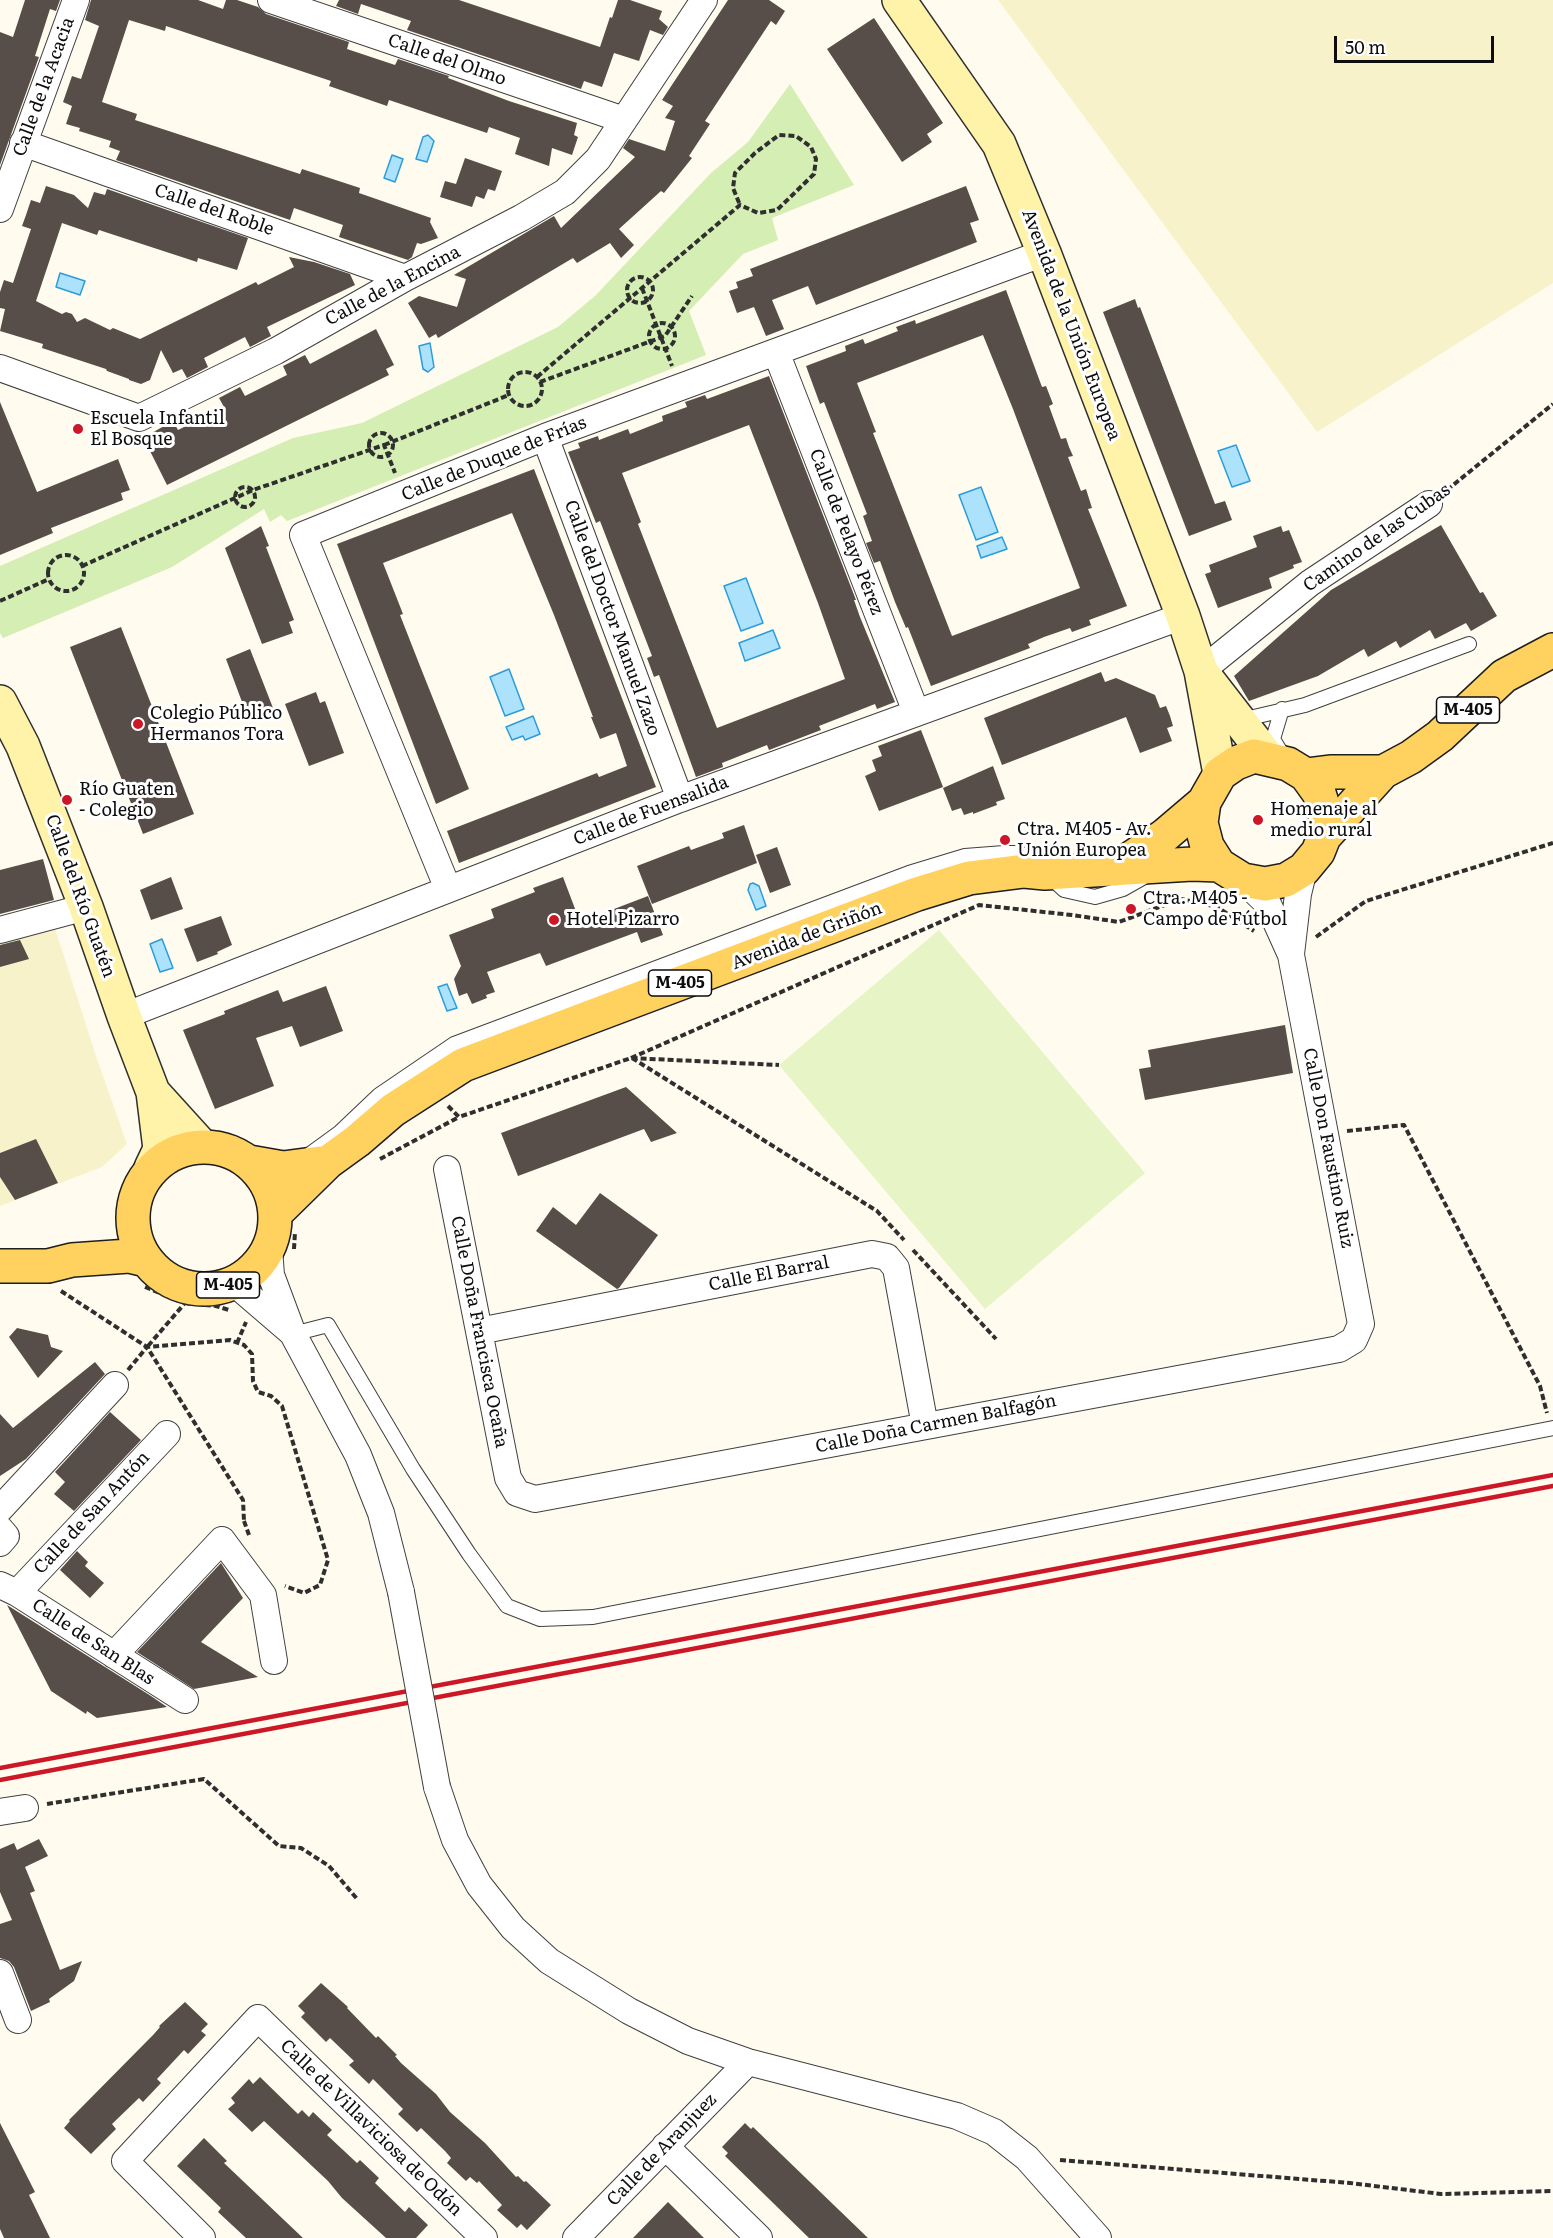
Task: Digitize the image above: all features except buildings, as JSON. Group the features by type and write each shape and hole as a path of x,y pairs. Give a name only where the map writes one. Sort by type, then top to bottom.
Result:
{"main road":[{"name":"M-405","path":"1231,872 1265,884 1286,880 1304,869 1318,852 1324,837 1383,772 1411,757 1440,736 1504,676 1553,650"},
{"name":"M-405","path":"1220,774 1236,763 1254,756 1288,766 1330,772 1383,772"},
{"path":"1288,766 1319,793 1326,816 1324,837"},
{"path":"1114,870 1164,836 1204,802 1220,774"},
{"path":"1204,802 1201,823 1207,846 1231,872"},
{"name":"Avenida de Griñón","path":"283,1236 328,1162 393,1110 463,1065 916,894 969,878 1035,872 1166,866 1231,872"},
{"name":"M-405","path":"0,1266 48,1266 72,1260 129,1256 144,1273 195,1289 220,1288 246,1301 255,1269 283,1236 270,1189 249,1162 227,1150 202,1146 177,1151 151,1168 138,1189 132,1213 135,1238 144,1273"},
{"name":"Avenida de Griñón","path":"249,1162 283,1168 328,1162"},
{"name":"M-405","path":"72,1260 118,1230 132,1213"}],"street":[{"name":"Calle de la Acacia","path":"0,209 76,0"},
{"name":"Calle del Olmo","path":"271,0 624,120"},
{"name":"Calle de la Encina","path":"0,368 139,418 276,351 565,192 598,159 704,0"},
{"name":"Avenida de la Unión Europea","path":"899,0 999,144 1044,253 1183,616 1201,671"},
{"name":"Calle del Roble","path":"23,143 405,278"},
{"name":"Calle de Duque de Frías","path":"448,889 303,535 545,437 1044,253"},
{"name":"Calle de Pelayo Pérez","path":"776,352 916,712"},
{"name":"Calle del Doctor Manuel Zazo","path":"545,437 680,799"},
{"name":"Camino de las Cubas","path":"1201,671 1310,583 1429,504"},
{"name":"Calle de Fuensalida","path":"124,1016 680,799 1183,616"},
{"path":"1201,671 1239,720 1288,766"},
{"path":"1201,671 1220,774"},
{"name":"Calle del Río Guatén","path":"0,702 24,746 86,907 153,1092"},
{"name":"Calle Don Faustino Ruiz","path":"1291,955 1298,894 1304,869"},
{"name":"Calle Don Faustino Ruiz","path":"1231,872 1268,904 1291,955 1361,1324 1354,1340"},
{"path":"0,930 86,907"},
{"path":"153,1092 202,1146"},
{"path":"151,1168 160,1149 153,1092"},
{"name":"Calle Doña Francisca Ocaña","path":"447,1169 508,1478 517,1493"},
{"path":"283,1236 271,1275 293,1334 358,1455 381,1513 401,1592 437,1787 455,1840 479,1885 513,1928 549,1961 588,1987 659,2028 688,2041 748,2062 957,2116 994,2132 1027,2158 1098,2238"},
{"name":"Calle El Barral","path":"479,1331 872,1254 887,1257 896,1268 925,1426"},
{"path":"246,1301 293,1334"},
{"name":"Calle Doña Carmen Balfagón","path":"517,1493 536,1499 1339,1349 1354,1340"},
{"path":"0,1509 114,1385"},
{"name":"Calle de San Antón","path":"9,1589 167,1434"},
{"path":"0,1529 6,1536 0,1543"},
{"path":"114,1655 222,1540 263,1596 274,1661"},
{"name":"Calle de San Blas","path":"9,1589 185,1700"},
{"path":"0,1973 18,2020"},
{"name":"Calle de Villaviciosa de Odón","path":"202,2238 125,2161 258,2018 484,2238"},
{"name":"Calle de Aranjuez","path":"576,2238 748,2062"},
{"path":"665,2146 759,2238"}],"lane":[{"path":"1239,720 1305,705 1469,644"},
{"path":"1282,709 1273,739 1288,766"},
{"path":"292,1167 339,1133 379,1095 454,1044 909,873 967,868 1035,872 1064,890 1095,897 1123,889 1166,866"},
{"path":"293,1334 328,1325 413,1469 507,1606 540,1619 593,1617 1552,1428"}],"path":[{"path":"779,135 796,136 811,147 816,159 814,174 777,210 758,213 741,205 733,188 735,173 755,153 779,135"},
{"path":"537,377 741,205"},
{"path":"643,277 651,282 654,290 647,301 635,302 629,296 629,284 635,278 643,277"},
{"path":"642,288 680,388"},
{"path":"540,382 662,338 692,296"},
{"path":"665,323 672,328 674,340 666,348 658,348 651,343 649,335 656,324 665,323"},
{"path":"527,372 537,377 540,382 542,387 539,398 531,405 521,405 512,400 509,395 509,384 516,375 527,372"},
{"path":"82,566 253,490 384,445 509,395"},
{"name":"Camino de las Cubas","path":"1429,504 1553,404"},
{"path":"378,434 386,435 393,444 386,456 378,457 370,449 372,438 378,434"},
{"path":"384,445 404,494"},
{"path":"243,487 253,490 255,500 252,505 246,507 237,503 235,497 238,490 243,487"},
{"path":"62,556 74,557 82,566 81,582 72,590 56,588 49,579 48,573 52,562 62,556"},
{"path":"0,601 49,579"},
{"path":"1291,955 1366,901 1553,843"},
{"path":"375,1161 459,1117 631,1058 979,905 1119,922 1181,899 1217,907 1259,935"},
{"path":"631,1058 779,1065"},
{"path":"631,1058 877,1211 996,1339"},
{"path":"428,1087 459,1117"},
{"path":"1325,1133 1404,1125 1540,1386 1552,1428"},
{"path":"144,1273 184,1304 216,1306 246,1301 237,1342"},
{"path":"57,1289 147,1347 243,1500 244,1521 249,1536"},
{"path":"114,1385 184,1304"},
{"path":"147,1347 230,1340 244,1345 252,1354 253,1381 258,1392 271,1396 282,1406 328,1560 320,1585 304,1593 278,1584"},
{"path":"222,1540 244,1521"},
{"path":"12,1810 204,1779 279,1846 301,1848 329,1866 358,1900"},
{"path":"1027,2158 1350,2182 1441,2194 1553,2191"}],"shaded area":[{"path":"998,0 1553,0 1553,283 1317,432"},
{"path":"54,925 127,1144 102,1167 0,1206 0,939"}],"green space":[{"path":"790,84 854,185 772,218 778,240 743,254 689,311 706,355 287,521 281,515 270,522 264,509 172,567 3,638 0,633 0,566 293,438 362,423 558,327 596,295 711,173 748,142"},
{"path":"939,930 1145,1173 985,1309 779,1065"}],"water":[{"path":"428,135 434,141 427,162 416,159 423,137"},
{"path":"392,155 403,159 395,182 384,178"},
{"path":"60,273 85,281 80,295 56,287"},
{"path":"430,343 434,367 428,372 423,369 419,346"},
{"path":"1236,445 1250,481 1232,487 1218,451"},
{"path":"981,487 998,532 976,540 959,495"},
{"path":"1002,537 1007,549 981,558 977,546"},
{"path":"746,578 763,623 741,631 724,586"},
{"path":"773,630 780,648 745,661 739,643"},
{"path":"509,669 524,709 505,716 490,677"},
{"path":"533,716 540,734 525,740 523,736 512,740 506,727"},
{"path":"750,884 759,886 766,906 756,910 748,890"},
{"path":"162,939 173,968 160,972 150,944"},
{"path":"447,984 457,1008 447,1011 438,987"}],"railway":[{"path":"0,1768 1553,1475"},
{"path":"0,1780 1553,1486"}],"place":[{"name":"Escuela Infantil El Bosque","path":"78,429"},
{"name":"Colegio Público Hermanos Tora","path":"138,724"},
{"name":"Río Guaten - Colegio","path":"67,800"},
{"name":"Homenaje al medio rural","path":"1258,820"},
{"name":"Ctra. M405 - Av. Unión Europea","path":"1005,840"},
{"name":"Ctra. M405 - Campo de Fútbol","path":"1131,909"},
{"name":"Hotel Pizarro","path":"554,920"}]}
